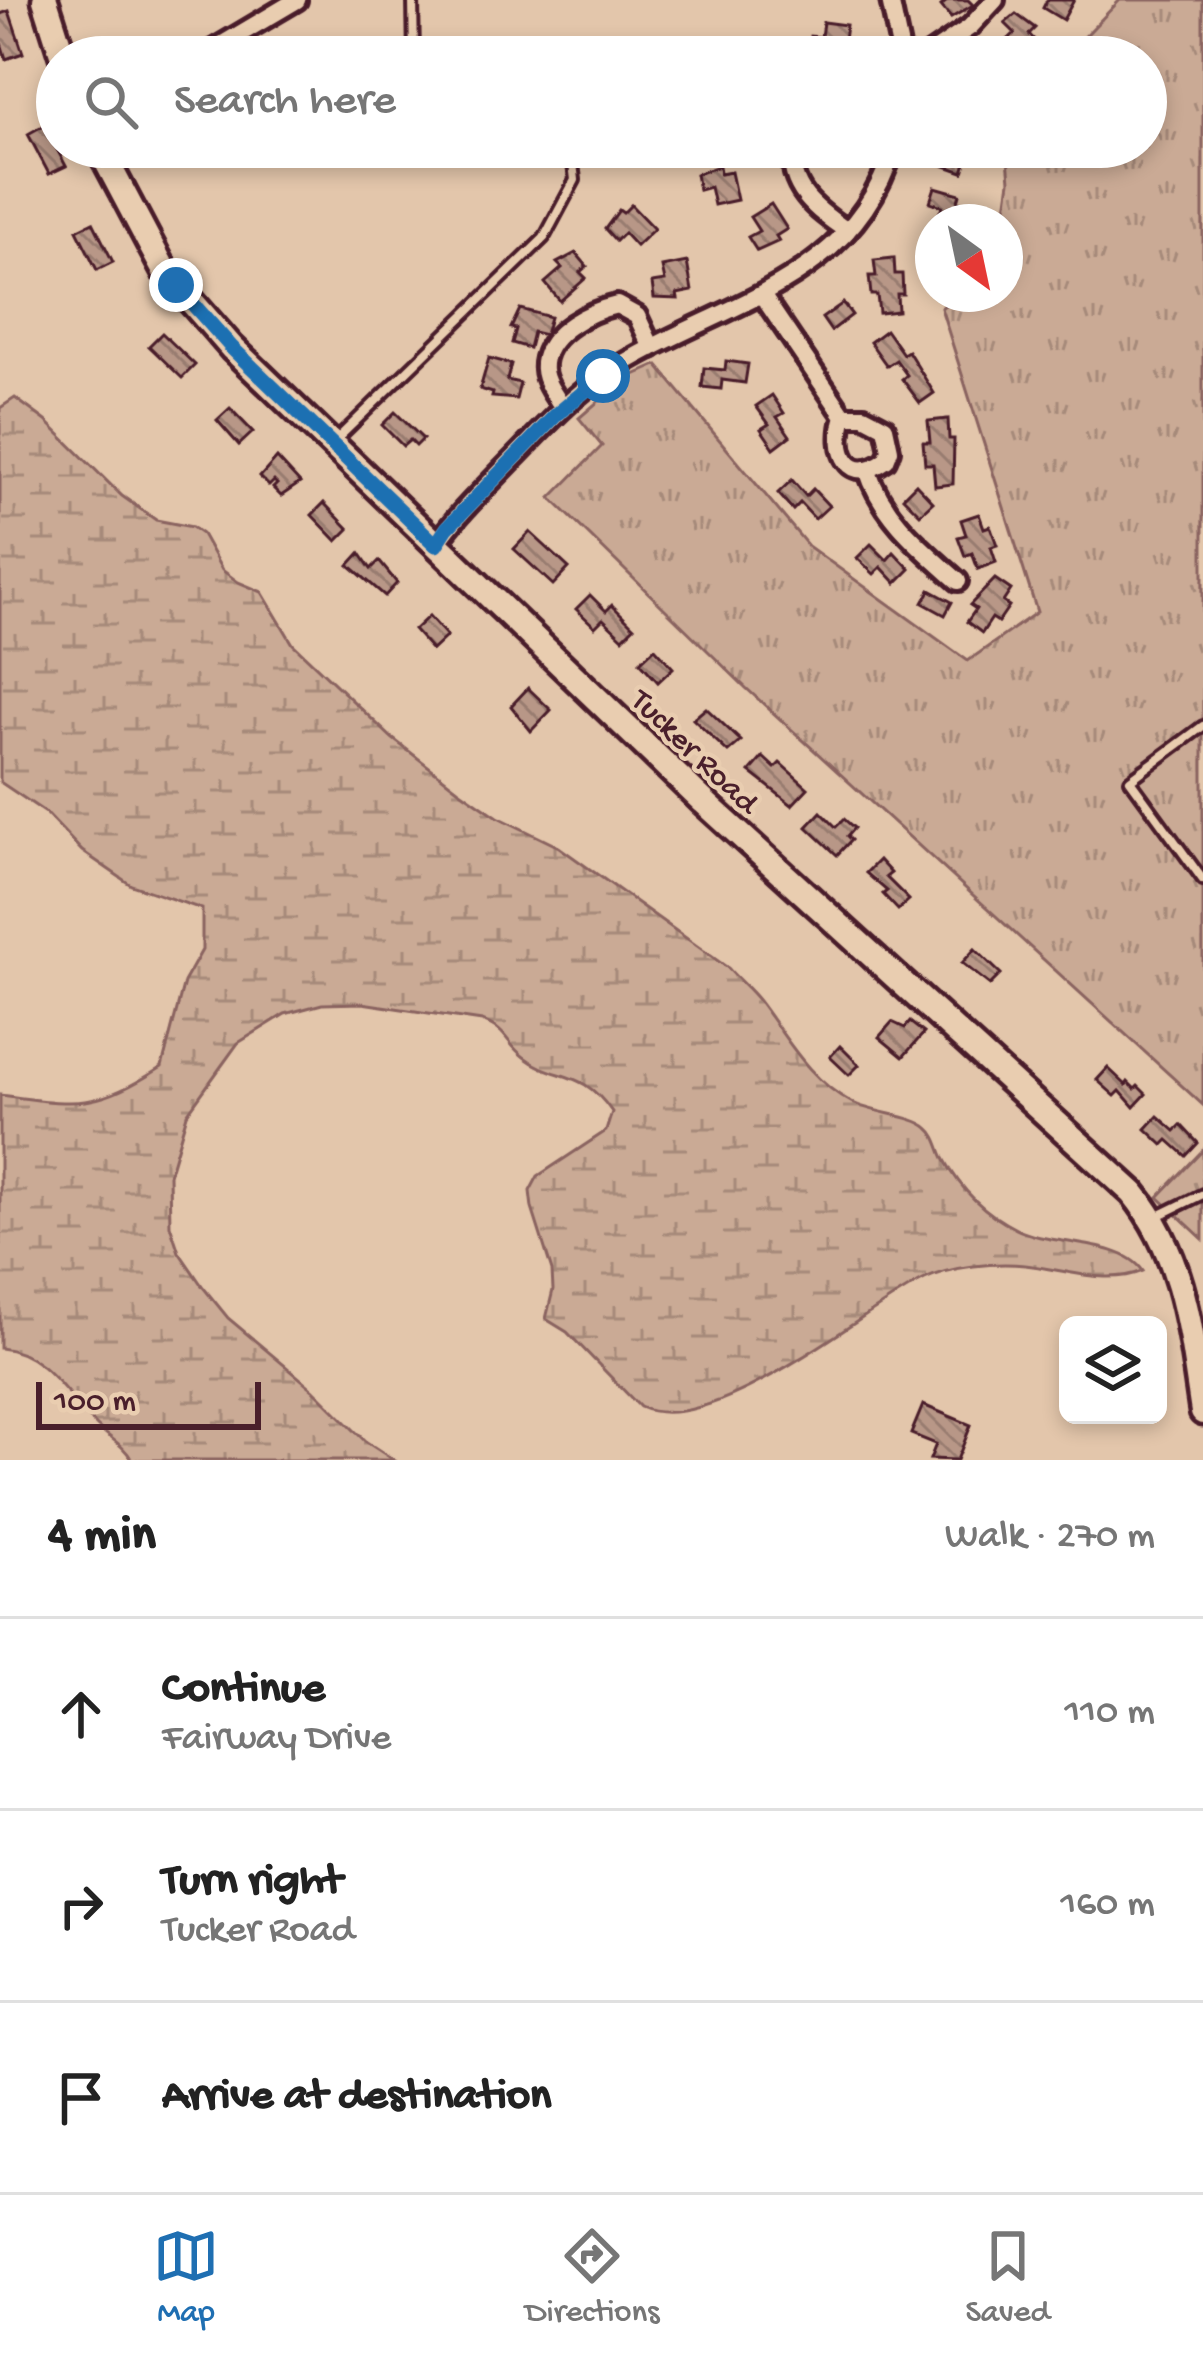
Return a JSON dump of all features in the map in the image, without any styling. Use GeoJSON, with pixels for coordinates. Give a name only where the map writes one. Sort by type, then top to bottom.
{"type":"FeatureCollection","features":[{"type":"Feature","properties":{"kind":"main road"},"geometry":{"type":"LineString","coordinates":[[45,0],[56,36]]}},
{"type":"Feature","properties":{"kind":"main road","name":"Tucker Road"},"geometry":{"type":"LineString","coordinates":[[109,168],[143,236],[176,285],[232,348],[742,838],[1108,1167],[1153,1219],[1177,1268],[1203,1412]]}},
{"type":"Feature","properties":{"kind":"street"},"geometry":{"type":"LineString","coordinates":[[236,36],[297,0]]}},
{"type":"Feature","properties":{"kind":"street"},"geometry":{"type":"LineString","coordinates":[[890,0],[898,36]]}},
{"type":"Feature","properties":{"kind":"street"},"geometry":{"type":"LineString","coordinates":[[957,36],[995,0]]}},
{"type":"Feature","properties":{"kind":"street"},"geometry":{"type":"LineString","coordinates":[[792,168],[802,194],[847,231]]}},
{"type":"Feature","properties":{"kind":"street"},"geometry":{"type":"LineString","coordinates":[[436,545],[563,408],[603,376],[812,266],[847,231],[886,168]]}},
{"type":"Feature","properties":{"kind":"street"},"geometry":{"type":"LineString","coordinates":[[762,295],[844,416],[838,447],[855,467],[867,469],[886,460],[890,436],[877,419],[844,416]]}},
{"type":"Feature","properties":{"kind":"street"},"geometry":{"type":"LineString","coordinates":[[563,408],[547,382],[544,362],[553,344],[590,311],[617,304],[637,316],[652,348]]}},
{"type":"Feature","properties":{"kind":"street"},"geometry":{"type":"LineString","coordinates":[[867,469],[882,504],[958,581]]}},
{"type":"Feature","properties":{"kind":"lane"},"geometry":{"type":"LineString","coordinates":[[413,0],[414,36]]}},
{"type":"Feature","properties":{"kind":"lane"},"geometry":{"type":"LineString","coordinates":[[332,444],[544,238],[574,180],[573,168]]}},
{"type":"Feature","properties":{"kind":"lane"},"geometry":{"type":"LineString","coordinates":[[1203,726],[1130,780],[1203,880]]}},
{"type":"Feature","properties":{"kind":"lane"},"geometry":{"type":"LineString","coordinates":[[1153,1219],[1203,1194]]}},
{"type":"Feature","properties":{"kind":"green space"},"geometry":{"type":"Polygon","coordinates":[[[1120,0],[1203,0],[1203,1105],[746,688],[551,498],[602,446],[579,418],[623,380],[657,365],[808,546],[968,661],[1037,612],[942,312],[1023,312],[1023,204],[1007,204],[1009,168],[1167,168],[1167,36],[1085,36],[1120,0]]]}},
{"type":"Feature","properties":{"kind":"green space"},"geometry":{"type":"Polygon","coordinates":[[[15,398],[46,421],[122,496],[156,520],[192,527],[202,534],[222,570],[262,592],[293,644],[392,738],[498,817],[559,847],[728,968],[811,1070],[836,1093],[860,1106],[928,1128],[967,1191],[1005,1223],[1030,1234],[1119,1253],[1143,1271],[1099,1277],[1001,1264],[948,1271],[897,1295],[744,1390],[706,1406],[670,1412],[640,1407],[567,1332],[546,1319],[552,1271],[530,1191],[538,1176],[606,1131],[612,1112],[601,1098],[579,1081],[536,1065],[482,1021],[362,1003],[322,1004],[285,1014],[238,1043],[187,1114],[169,1175],[170,1225],[179,1252],[228,1318],[313,1389],[365,1441],[394,1460],[132,1460],[43,1367],[16,1351],[0,1348],[0,1095],[84,1101],[118,1091],[162,1067],[184,982],[202,950],[202,909],[131,885],[82,851],[46,813],[0,782],[0,408],[15,398]]]}},
{"type":"Feature","properties":{"kind":"green space"},"geometry":{"type":"Polygon","coordinates":[[[1203,1150],[1203,1239],[1158,1197],[1203,1150]]]}},
{"type":"Feature","properties":{"kind":"building"},"geometry":{"type":"Polygon","coordinates":[[[948,0],[968,0],[973,5],[951,18],[941,6],[948,0]]]}},
{"type":"Feature","properties":{"kind":"building"},"geometry":{"type":"Polygon","coordinates":[[[1047,0],[1074,0],[1063,20],[1043,8],[1047,0]]]}},
{"type":"Feature","properties":{"kind":"building"},"geometry":{"type":"Polygon","coordinates":[[[9,11],[23,53],[6,59],[0,14],[9,11]]]}},
{"type":"Feature","properties":{"kind":"building"},"geometry":{"type":"Polygon","coordinates":[[[1016,14],[1035,28],[1031,36],[1012,36],[1015,33],[1005,23],[1016,14]]]}},
{"type":"Feature","properties":{"kind":"building"},"geometry":{"type":"Polygon","coordinates":[[[823,22],[846,25],[845,36],[821,36],[823,22]]]}},
{"type":"Feature","properties":{"kind":"building"},"geometry":{"type":"Polygon","coordinates":[[[713,168],[719,168],[720,174],[731,172],[737,200],[714,205],[710,187],[699,190],[696,174],[713,168]]]}},
{"type":"Feature","properties":{"kind":"building"},"geometry":{"type":"Polygon","coordinates":[[[935,187],[960,194],[958,201],[965,204],[936,204],[930,202],[935,187]]]}},
{"type":"Feature","properties":{"kind":"building"},"geometry":{"type":"Polygon","coordinates":[[[771,204],[787,229],[776,236],[779,241],[757,251],[748,237],[759,231],[750,217],[771,204]]]}},
{"type":"Feature","properties":{"kind":"building"},"geometry":{"type":"Polygon","coordinates":[[[631,205],[654,229],[636,246],[624,233],[616,241],[605,229],[619,210],[623,213],[631,205]]]}},
{"type":"Feature","properties":{"kind":"building"},"geometry":{"type":"Polygon","coordinates":[[[93,222],[113,262],[97,270],[77,230],[93,222]]]}},
{"type":"Feature","properties":{"kind":"building"},"geometry":{"type":"Polygon","coordinates":[[[576,253],[587,266],[580,272],[586,278],[560,301],[545,283],[562,268],[557,263],[576,253]]]}},
{"type":"Feature","properties":{"kind":"building"},"geometry":{"type":"Polygon","coordinates":[[[894,258],[895,274],[902,274],[903,294],[897,294],[898,311],[879,313],[869,276],[876,276],[874,260],[894,258]]]}},
{"type":"Feature","properties":{"kind":"building"},"geometry":{"type":"Polygon","coordinates":[[[687,262],[692,291],[677,294],[678,299],[654,298],[652,283],[665,281],[662,267],[687,262]]]}},
{"type":"Feature","properties":{"kind":"building"},"geometry":{"type":"Polygon","coordinates":[[[843,303],[852,315],[831,331],[822,318],[843,303]]]}},
{"type":"Feature","properties":{"kind":"building"},"geometry":{"type":"Polygon","coordinates":[[[520,309],[550,317],[545,335],[533,332],[529,348],[512,343],[516,329],[511,328],[520,309]]]}},
{"type":"Feature","properties":{"kind":"building"},"geometry":{"type":"Polygon","coordinates":[[[886,330],[903,354],[908,351],[934,393],[920,403],[902,379],[907,375],[896,360],[887,366],[870,342],[886,330]]]}},
{"type":"Feature","properties":{"kind":"building"},"geometry":{"type":"Polygon","coordinates":[[[162,333],[195,365],[182,378],[149,346],[162,333]]]}},
{"type":"Feature","properties":{"kind":"building"},"geometry":{"type":"Polygon","coordinates":[[[489,358],[511,364],[507,380],[520,383],[516,399],[492,397],[493,393],[480,389],[489,358]]]}},
{"type":"Feature","properties":{"kind":"building"},"geometry":{"type":"Polygon","coordinates":[[[726,361],[748,364],[745,383],[722,380],[721,389],[702,387],[704,368],[725,370],[726,361]]]}},
{"type":"Feature","properties":{"kind":"building"},"geometry":{"type":"Polygon","coordinates":[[[772,395],[784,413],[777,417],[790,436],[774,448],[761,429],[769,424],[756,406],[772,395]]]}},
{"type":"Feature","properties":{"kind":"building"},"geometry":{"type":"Polygon","coordinates":[[[230,408],[253,432],[239,445],[217,420],[230,408]]]}},
{"type":"Feature","properties":{"kind":"building"},"geometry":{"type":"Polygon","coordinates":[[[395,412],[423,439],[416,446],[410,440],[403,446],[382,425],[395,412]]]}},
{"type":"Feature","properties":{"kind":"building"},"geometry":{"type":"Polygon","coordinates":[[[948,419],[949,439],[954,439],[953,484],[935,486],[933,464],[925,464],[923,442],[930,442],[928,421],[948,419]]]}},
{"type":"Feature","properties":{"kind":"building"},"geometry":{"type":"Polygon","coordinates":[[[277,458],[300,483],[281,496],[273,488],[274,481],[269,486],[260,477],[277,458]]]}},
{"type":"Feature","properties":{"kind":"building"},"geometry":{"type":"Polygon","coordinates":[[[792,480],[806,496],[813,489],[829,506],[815,519],[800,503],[793,510],[778,493],[792,480]]]}},
{"type":"Feature","properties":{"kind":"building"},"geometry":{"type":"Polygon","coordinates":[[[916,484],[933,502],[920,514],[903,497],[916,484]]]}},
{"type":"Feature","properties":{"kind":"building"},"geometry":{"type":"Polygon","coordinates":[[[324,503],[349,529],[337,541],[312,515],[324,503]]]}},
{"type":"Feature","properties":{"kind":"building"},"geometry":{"type":"Polygon","coordinates":[[[979,514],[997,545],[991,547],[996,562],[978,569],[972,553],[965,556],[958,537],[966,535],[961,520],[979,514]]]}},
{"type":"Feature","properties":{"kind":"building"},"geometry":{"type":"Polygon","coordinates":[[[530,532],[569,568],[553,585],[514,549],[530,532]]]}},
{"type":"Feature","properties":{"kind":"building"},"geometry":{"type":"Polygon","coordinates":[[[871,544],[887,560],[894,552],[910,569],[896,583],[881,567],[874,574],[857,558],[871,544]]]}},
{"type":"Feature","properties":{"kind":"building"},"geometry":{"type":"Polygon","coordinates":[[[360,553],[371,569],[379,561],[397,583],[385,596],[349,565],[360,553]]]}},
{"type":"Feature","properties":{"kind":"building"},"geometry":{"type":"Polygon","coordinates":[[[995,579],[1011,590],[1003,602],[1009,606],[982,633],[967,622],[976,609],[970,605],[995,579]]]}},
{"type":"Feature","properties":{"kind":"building"},"geometry":{"type":"Polygon","coordinates":[[[930,590],[952,602],[945,615],[923,603],[930,590]]]}},
{"type":"Feature","properties":{"kind":"building"},"geometry":{"type":"Polygon","coordinates":[[[590,595],[606,611],[612,605],[634,627],[623,638],[603,619],[595,627],[576,609],[590,595]]]}},
{"type":"Feature","properties":{"kind":"building"},"geometry":{"type":"Polygon","coordinates":[[[429,616],[447,636],[432,650],[414,630],[429,616]]]}},
{"type":"Feature","properties":{"kind":"building"},"geometry":{"type":"Polygon","coordinates":[[[655,648],[673,668],[658,682],[640,662],[655,648]]]}},
{"type":"Feature","properties":{"kind":"building"},"geometry":{"type":"Polygon","coordinates":[[[528,688],[551,710],[531,731],[511,706],[528,688]]]}},
{"type":"Feature","properties":{"kind":"building"},"geometry":{"type":"Polygon","coordinates":[[[706,708],[741,741],[728,752],[693,719],[706,708]]]}},
{"type":"Feature","properties":{"kind":"building"},"geometry":{"type":"Polygon","coordinates":[[[763,757],[775,768],[780,763],[808,788],[792,805],[750,772],[763,757]]]}},
{"type":"Feature","properties":{"kind":"building"},"geometry":{"type":"Polygon","coordinates":[[[821,812],[836,827],[844,819],[854,828],[847,836],[851,840],[837,855],[807,827],[821,812]]]}},
{"type":"Feature","properties":{"kind":"building"},"geometry":{"type":"Polygon","coordinates":[[[879,860],[891,873],[886,877],[909,900],[898,910],[883,894],[887,891],[866,873],[879,860]]]}},
{"type":"Feature","properties":{"kind":"building"},"geometry":{"type":"Polygon","coordinates":[[[975,949],[1001,974],[990,985],[962,963],[975,949]]]}},
{"type":"Feature","properties":{"kind":"building"},"geometry":{"type":"Polygon","coordinates":[[[892,1022],[905,1028],[910,1022],[924,1033],[903,1057],[879,1037],[892,1022]]]}},
{"type":"Feature","properties":{"kind":"building"},"geometry":{"type":"Polygon","coordinates":[[[840,1046],[859,1065],[849,1075],[830,1057],[840,1046]]]}},
{"type":"Feature","properties":{"kind":"building"},"geometry":{"type":"Polygon","coordinates":[[[1108,1068],[1126,1085],[1138,1086],[1146,1094],[1134,1107],[1120,1091],[1115,1096],[1097,1080],[1108,1068]]]}},
{"type":"Feature","properties":{"kind":"building"},"geometry":{"type":"Polygon","coordinates":[[[1158,1116],[1175,1131],[1181,1125],[1198,1143],[1186,1156],[1168,1140],[1163,1145],[1146,1129],[1158,1116]]]}},
{"type":"Feature","properties":{"kind":"building"},"geometry":{"type":"Polygon","coordinates":[[[923,1405],[971,1425],[957,1460],[930,1459],[936,1444],[911,1434],[923,1405]]]}},
{"type":"Feature","properties":{"kind":"route"},"geometry":{"type":"LineString","coordinates":[[176,285],[232,348],[436,545],[556,415],[603,376]]}}]}
